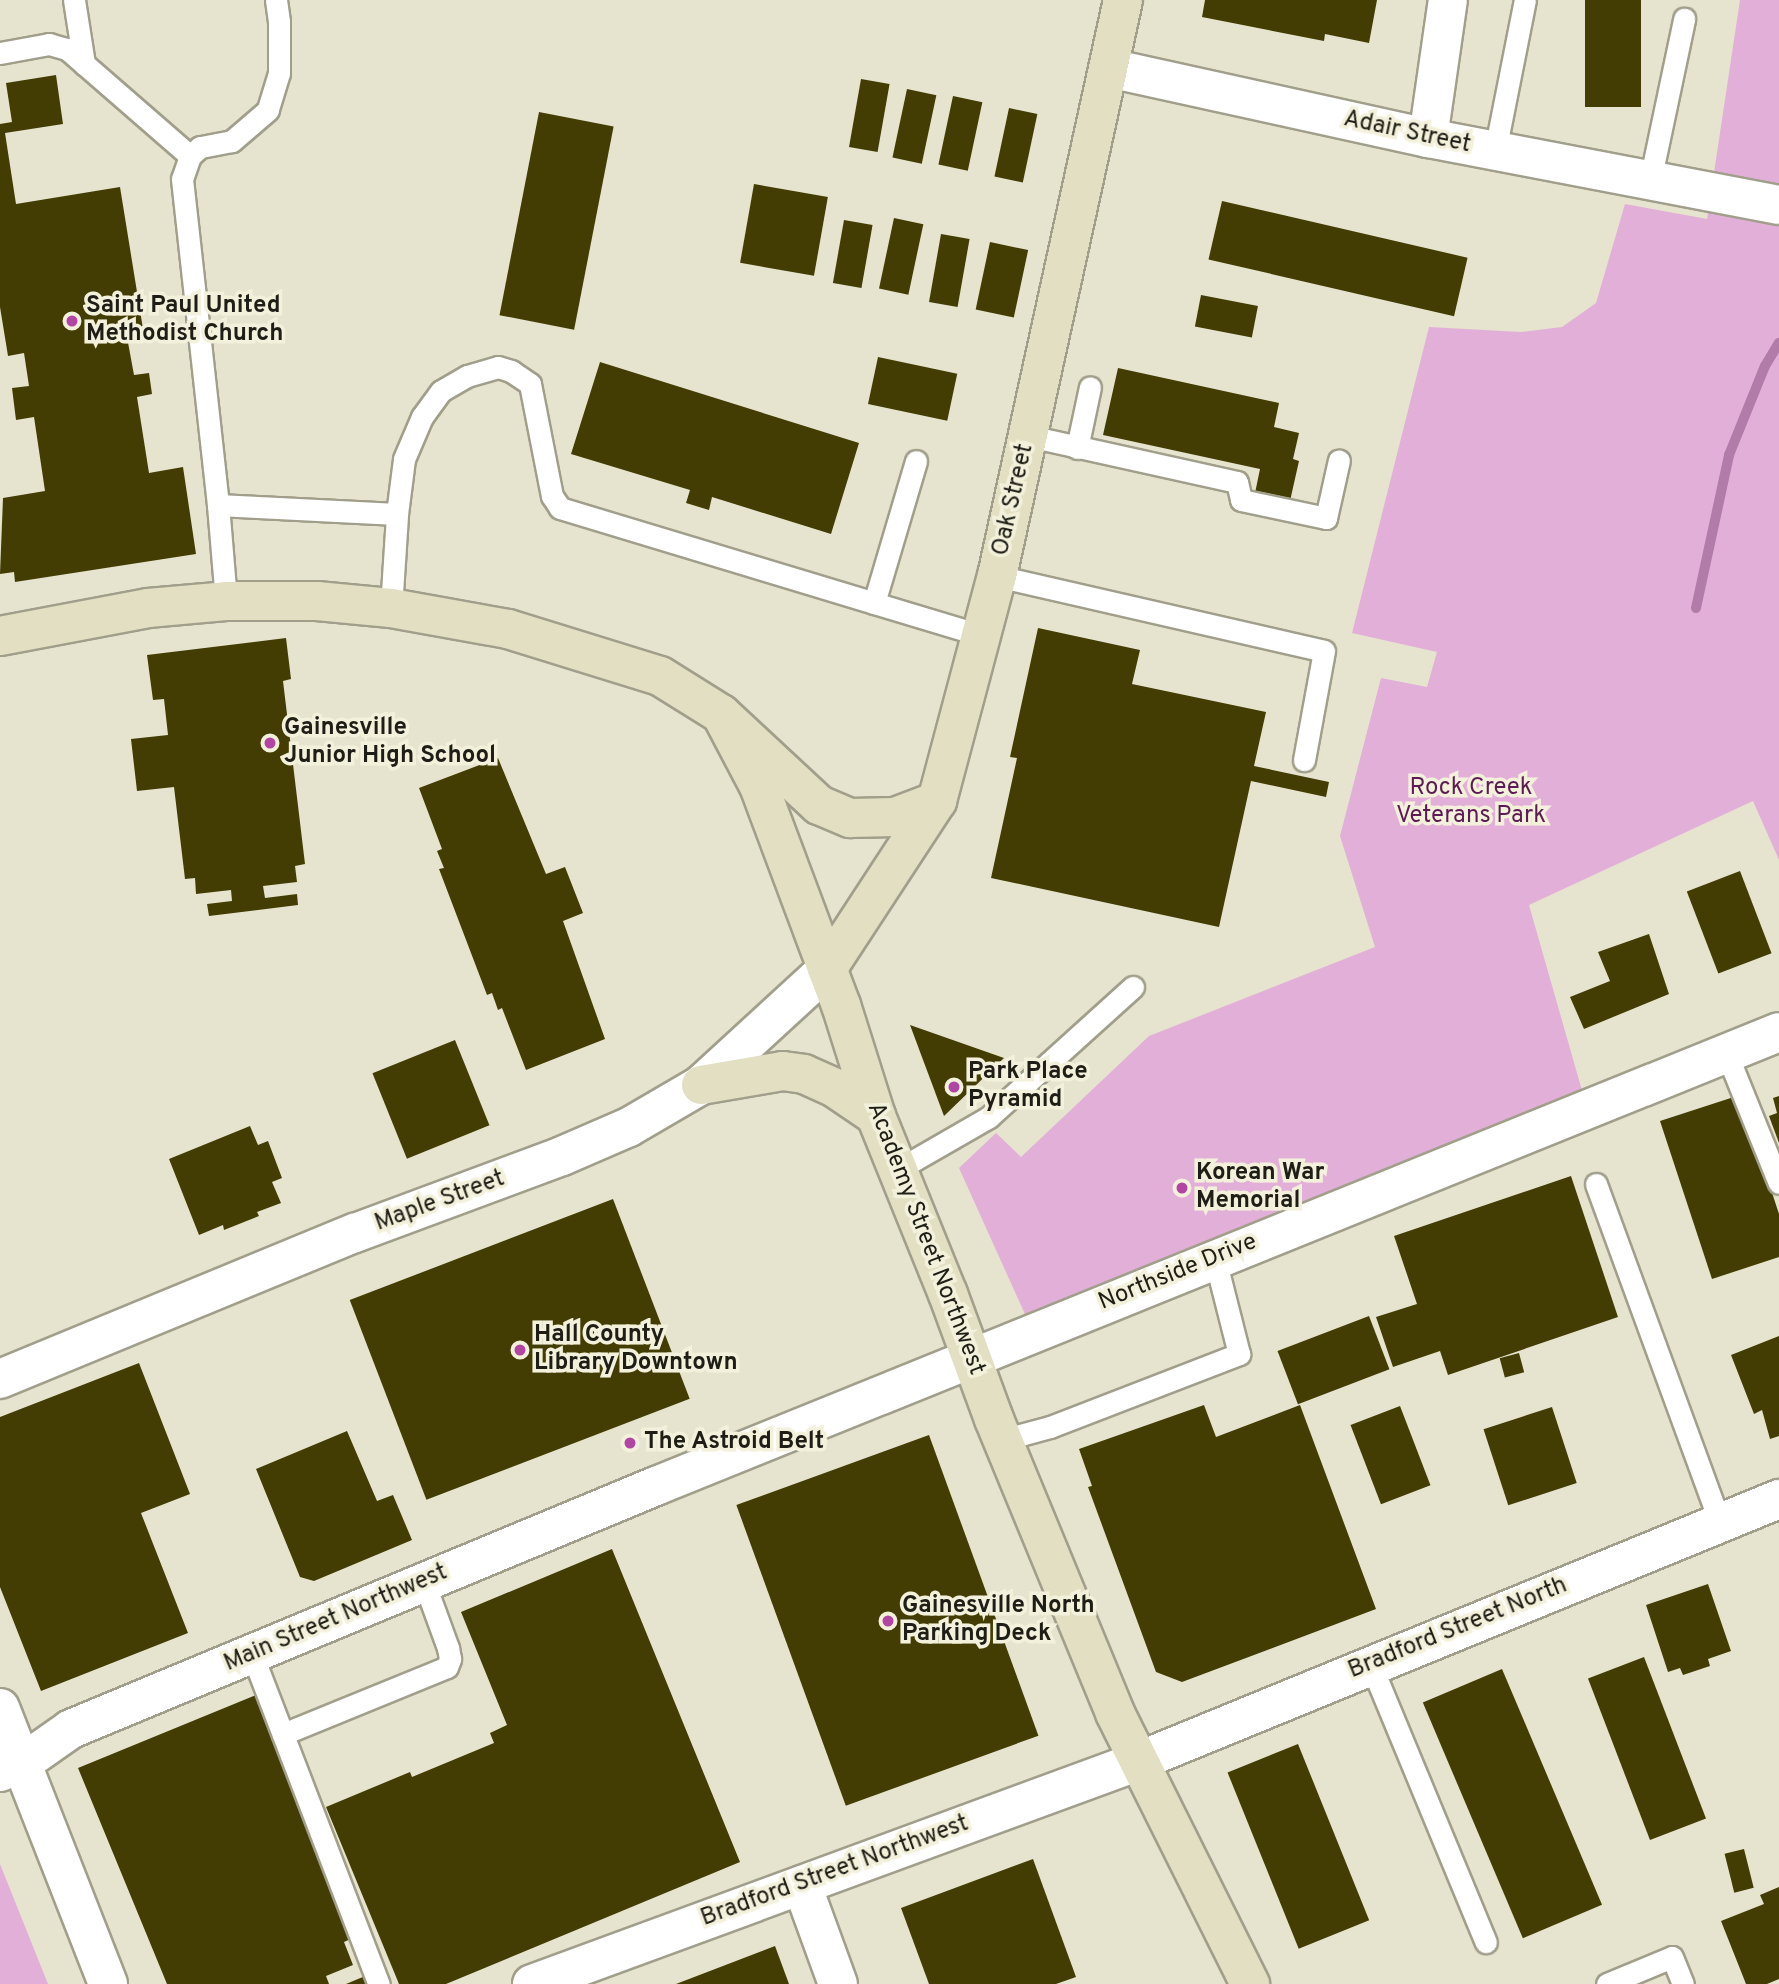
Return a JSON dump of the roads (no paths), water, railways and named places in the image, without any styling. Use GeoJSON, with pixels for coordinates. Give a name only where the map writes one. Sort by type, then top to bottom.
{"type":"FeatureCollection","features":[{"type":"Feature","properties":{"kind":"street","name":"Oak Street"},"geometry":{"type":"LineString","coordinates":[[827,969],[937,801],[996,576],[1029,436],[1123,0]]}},
{"type":"Feature","properties":{"kind":"street"},"geometry":{"type":"LineString","coordinates":[[1428,138],[1448,0]]}},
{"type":"Feature","properties":{"kind":"street","name":"Adair Street"},"geometry":{"type":"LineString","coordinates":[[1110,68],[1428,138],[1779,205]]}},
{"type":"Feature","properties":{"kind":"street"},"geometry":{"type":"LineString","coordinates":[[0,636],[148,608],[226,601],[317,601],[391,608],[508,629],[660,676],[721,714],[819,805],[850,818],[895,817],[937,801]]}},
{"type":"Feature","properties":{"kind":"street","name":"Academy Street Northwest"},"geometry":{"type":"LineString","coordinates":[[721,714],[759,786],[827,969],[876,1116],[1002,1440],[1115,1713],[1250,1984]]}},
{"type":"Feature","properties":{"kind":"street","name":"Maple Street"},"geometry":{"type":"LineString","coordinates":[[5,1374],[355,1233],[562,1156],[629,1127],[701,1085],[827,969]]}},
{"type":"Feature","properties":{"kind":"street","name":"Northside Drive"},"geometry":{"type":"LineString","coordinates":[[656,1486],[1779,1032]]}},
{"type":"Feature","properties":{"kind":"street"},"geometry":{"type":"LineString","coordinates":[[701,1085],[783,1071],[804,1074],[835,1088],[876,1116]]}},
{"type":"Feature","properties":{"kind":"street","name":"Main Street Northwest"},"geometry":{"type":"LineString","coordinates":[[10,1768],[71,1729],[656,1486]]}},
{"type":"Feature","properties":{"kind":"street","name":"Bradford Street North"},"geometry":{"type":"LineString","coordinates":[[1139,1761],[1719,1521],[1779,1499]]}},
{"type":"Feature","properties":{"kind":"street"},"geometry":{"type":"LineString","coordinates":[[0,1708],[10,1768],[108,1984]]}},
{"type":"Feature","properties":{"kind":"street","name":"Bradford Street Northwest"},"geometry":{"type":"LineString","coordinates":[[532,1984],[1139,1761]]}},
{"type":"Feature","properties":{"kind":"street"},"geometry":{"type":"LineString","coordinates":[[802,1885],[838,1984]]}},
{"type":"Feature","properties":{"kind":"lane"},"geometry":{"type":"LineString","coordinates":[[74,0],[84,64]]}},
{"type":"Feature","properties":{"kind":"lane"},"geometry":{"type":"LineString","coordinates":[[226,601],[182,179],[190,156],[200,147],[232,141],[268,110],[279,74],[279,21],[276,0]]}},
{"type":"Feature","properties":{"kind":"lane"},"geometry":{"type":"LineString","coordinates":[[1494,151],[1525,0]]}},
{"type":"Feature","properties":{"kind":"lane"},"geometry":{"type":"LineString","coordinates":[[1650,181],[1684,19]]}},
{"type":"Feature","properties":{"kind":"lane"},"geometry":{"type":"LineString","coordinates":[[0,53],[49,44],[66,49],[190,156]]}},
{"type":"Feature","properties":{"kind":"lane"},"geometry":{"type":"LineString","coordinates":[[391,608],[397,514],[404,459],[422,417],[441,391],[467,376],[498,367],[511,371],[530,384],[552,496],[560,508],[981,635]]}},
{"type":"Feature","properties":{"kind":"lane"},"geometry":{"type":"LineString","coordinates":[[1077,448],[1090,387]]}},
{"type":"Feature","properties":{"kind":"lane"},"geometry":{"type":"LineString","coordinates":[[1029,436],[1237,482],[1241,500],[1326,518],[1339,460]]}},
{"type":"Feature","properties":{"kind":"lane"},"geometry":{"type":"LineString","coordinates":[[874,603],[916,461]]}},
{"type":"Feature","properties":{"kind":"lane"},"geometry":{"type":"LineString","coordinates":[[218,505],[397,514]]}},
{"type":"Feature","properties":{"kind":"lane"},"geometry":{"type":"LineString","coordinates":[[996,576],[1324,651],[1304,760]]}},
{"type":"Feature","properties":{"kind":"lane"},"geometry":{"type":"LineString","coordinates":[[897,1170],[989,1117],[1133,987]]}},
{"type":"Feature","properties":{"kind":"lane"},"geometry":{"type":"LineString","coordinates":[[1726,1052],[1779,1183]]}},
{"type":"Feature","properties":{"kind":"lane"},"geometry":{"type":"LineString","coordinates":[[1596,1184],[1719,1521]]}},
{"type":"Feature","properties":{"kind":"lane"},"geometry":{"type":"LineString","coordinates":[[1002,1440],[1050,1427],[1239,1354],[1214,1259]]}},
{"type":"Feature","properties":{"kind":"lane"},"geometry":{"type":"LineString","coordinates":[[283,1734],[447,1667],[450,1660],[448,1648],[424,1582]]}},
{"type":"Feature","properties":{"kind":"lane"},"geometry":{"type":"LineString","coordinates":[[252,1654],[379,1984]]}},
{"type":"Feature","properties":{"kind":"lane"},"geometry":{"type":"LineString","coordinates":[[1371,1665],[1486,1942]]}},
{"type":"Feature","properties":{"kind":"lane"},"geometry":{"type":"LineString","coordinates":[[1607,1984],[1672,1957],[1683,1984]]}},
{"type":"Feature","properties":{"kind":"waterway"},"geometry":{"type":"LineString","coordinates":[[1696,608],[1729,455],[1765,366],[1779,343]]}},
{"type":"Feature","properties":{"kind":"place","name":"Saint Paul United Methodist Church"},"geometry":{"type":"Point","coordinates":[72,321]}},
{"type":"Feature","properties":{"kind":"place","name":"Gainesville Junior High School"},"geometry":{"type":"Point","coordinates":[270,743]}},
{"type":"Feature","properties":{"kind":"place","name":"Park Place Pyramid"},"geometry":{"type":"Point","coordinates":[954,1087]}},
{"type":"Feature","properties":{"kind":"place","name":"Korean War Memorial"},"geometry":{"type":"Point","coordinates":[1182,1188]}},
{"type":"Feature","properties":{"kind":"place","name":"Hall County Library Downtown"},"geometry":{"type":"Point","coordinates":[520,1350]}},
{"type":"Feature","properties":{"kind":"place","name":"The Astroid Belt"},"geometry":{"type":"Point","coordinates":[630,1443]}},
{"type":"Feature","properties":{"kind":"place","name":"Gainesville North Parking Deck"},"geometry":{"type":"Point","coordinates":[888,1621]}},
{"type":"Feature","properties":{"kind":"park label","name":"Rock Creek Veterans Park"},"geometry":{"type":"Point","coordinates":[1471,803]}}]}
